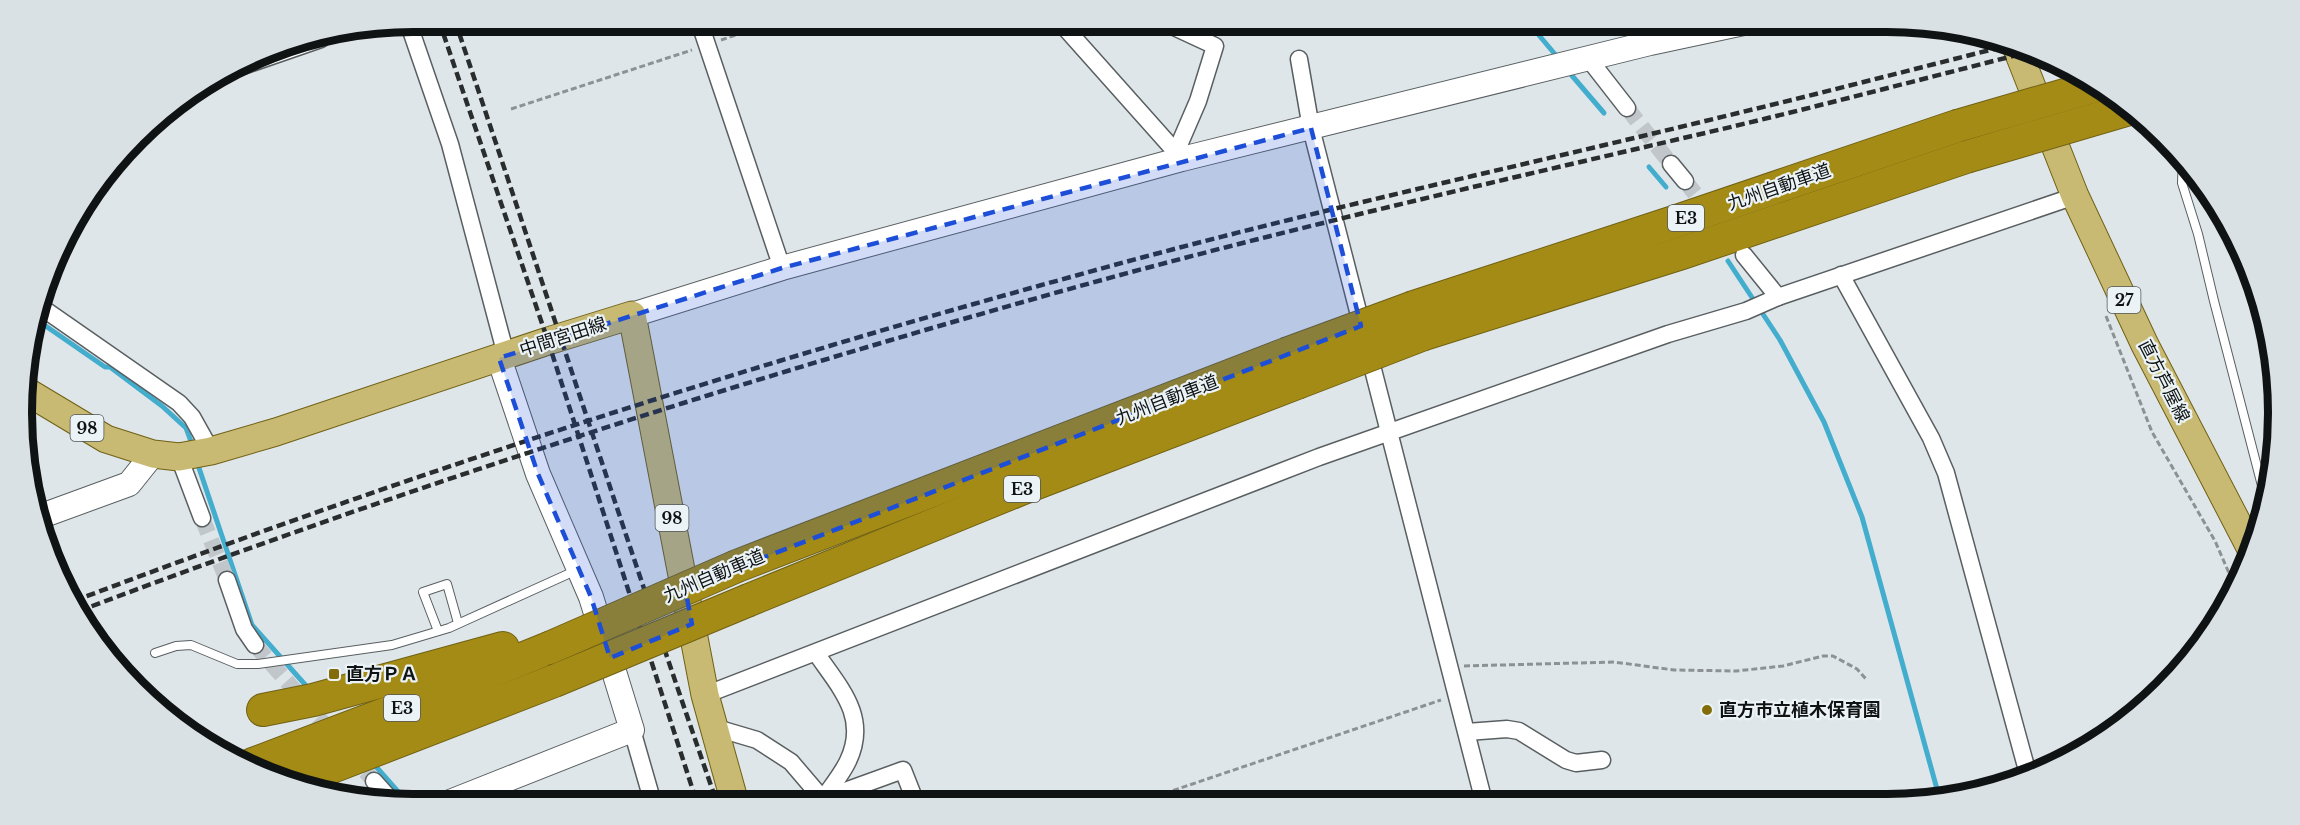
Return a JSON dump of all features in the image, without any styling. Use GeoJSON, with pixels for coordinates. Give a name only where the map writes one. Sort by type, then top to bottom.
{"type":"FeatureCollection","features":[{"type":"Feature","properties":{"kind":"highway","name":"九州自動車道"},"geometry":{"type":"LineString","coordinates":[[304,778],[554,681],[1021,489],[1297,383],[1419,320],[1674,222],[1957,126],[2087,88]]}},
{"type":"Feature","properties":{"kind":"highway","name":"九州自動車道"},"geometry":{"type":"LineString","coordinates":[[260,761],[411,704],[546,642],[619,617],[737,566],[1286,354],[1682,253],[1966,158],[2121,112]]}},
{"type":"Feature","properties":{"kind":"highway"},"geometry":{"type":"LineString","coordinates":[[263,710],[318,694],[546,642]]}},
{"type":"Feature","properties":{"kind":"main road","name":"直方芦屋線"},"geometry":{"type":"LineString","coordinates":[[2020,56],[2075,196],[2145,345],[2246,540]]}},
{"type":"Feature","properties":{"kind":"main road","name":"中間宮田線"},"geometry":{"type":"LineString","coordinates":[[32,395],[106,439],[166,456],[212,451],[632,315],[705,694],[732,794]]}},
{"type":"Feature","properties":{"kind":"street"},"geometry":{"type":"LineString","coordinates":[[411,32],[450,144],[502,357],[538,474],[591,597],[650,794]]}},
{"type":"Feature","properties":{"kind":"street"},"geometry":{"type":"LineString","coordinates":[[703,32],[782,268]]}},
{"type":"Feature","properties":{"kind":"street"},"geometry":{"type":"LineString","coordinates":[[1069,32],[1179,156]]}},
{"type":"Feature","properties":{"kind":"street"},"geometry":{"type":"LineString","coordinates":[[1179,156],[1215,46],[1185,32]]}},
{"type":"Feature","properties":{"kind":"street"},"geometry":{"type":"LineString","coordinates":[[1640,32],[1650,43]]}},
{"type":"Feature","properties":{"kind":"street"},"geometry":{"type":"LineString","coordinates":[[632,315],[782,268],[1179,156],[1311,128],[1584,59],[1702,32]]}},
{"type":"Feature","properties":{"kind":"street"},"geometry":{"type":"LineString","coordinates":[[1299,59],[1311,128],[1483,794]]}},
{"type":"Feature","properties":{"kind":"street"},"geometry":{"type":"LineString","coordinates":[[1584,59],[1627,108]]}},
{"type":"Feature","properties":{"kind":"street"},"geometry":{"type":"LineString","coordinates":[[1671,164],[1685,181]]}},
{"type":"Feature","properties":{"kind":"street"},"geometry":{"type":"LineString","coordinates":[[705,694],[1388,432],[1668,334],[1746,311],[1841,275],[2075,196]]}},
{"type":"Feature","properties":{"kind":"street"},"geometry":{"type":"LineString","coordinates":[[1744,255],[1774,299]]}},
{"type":"Feature","properties":{"kind":"street"},"geometry":{"type":"LineString","coordinates":[[1841,275],[1930,438],[1946,473],[2026,767]]}},
{"type":"Feature","properties":{"kind":"street"},"geometry":{"type":"LineString","coordinates":[[45,310],[179,403],[192,417],[212,451]]}},
{"type":"Feature","properties":{"kind":"street"},"geometry":{"type":"LineString","coordinates":[[45,515],[129,484],[166,456],[202,518]]}},
{"type":"Feature","properties":{"kind":"street"},"geometry":{"type":"LineString","coordinates":[[227,580],[244,629],[255,645]]}},
{"type":"Feature","properties":{"kind":"street"},"geometry":{"type":"LineString","coordinates":[[816,653],[847,699],[856,717],[856,736],[848,761],[828,794]]}},
{"type":"Feature","properties":{"kind":"street"},"geometry":{"type":"LineString","coordinates":[[713,727],[757,740],[791,762],[818,794]]}},
{"type":"Feature","properties":{"kind":"street"},"geometry":{"type":"LineString","coordinates":[[1467,732],[1507,729],[1519,731],[1566,760],[1576,763],[1602,760]]}},
{"type":"Feature","properties":{"kind":"street"},"geometry":{"type":"LineString","coordinates":[[471,794],[632,730]]}},
{"type":"Feature","properties":{"kind":"street"},"geometry":{"type":"LineString","coordinates":[[842,794],[903,770],[912,794]]}},
{"type":"Feature","properties":{"kind":"street"},"geometry":{"type":"LineString","coordinates":[[374,781],[384,793]]}},
{"type":"Feature","properties":{"kind":"lane"},"geometry":{"type":"LineString","coordinates":[[2182,172],[2182,183],[2198,234],[2262,484]]}},
{"type":"Feature","properties":{"kind":"lane"},"geometry":{"type":"LineString","coordinates":[[155,653],[176,646],[191,645],[237,664],[258,664],[393,645],[458,623],[580,569]]}},
{"type":"Feature","properties":{"kind":"lane"},"geometry":{"type":"LineString","coordinates":[[438,631],[423,592],[447,584],[458,623]]}},
{"type":"Feature","properties":{"kind":"lane"},"geometry":{"type":"LineString","coordinates":[[366,676],[400,676]]}},
{"type":"Feature","properties":{"kind":"lane"},"geometry":{"type":"LineString","coordinates":[[410,747],[494,704]]}},
{"type":"Feature","properties":{"kind":"lane"},"geometry":{"type":"LineString","coordinates":[[329,784],[346,777]]}},
{"type":"Feature","properties":{"kind":"path"},"geometry":{"type":"LineString","coordinates":[[511,109],[745,32]]}},
{"type":"Feature","properties":{"kind":"path"},"geometry":{"type":"LineString","coordinates":[[2219,226],[2252,302]]}},
{"type":"Feature","properties":{"kind":"path"},"geometry":{"type":"LineString","coordinates":[[2102,306],[2152,432],[2215,541],[2231,577]]}},
{"type":"Feature","properties":{"kind":"path"},"geometry":{"type":"LineString","coordinates":[[1450,666],[1614,662],[1674,670],[1736,671],[1783,666],[1823,656],[1833,656],[1857,669],[1866,679]]}},
{"type":"Feature","properties":{"kind":"path"},"geometry":{"type":"LineString","coordinates":[[1163,794],[1458,694]]}},
{"type":"Feature","properties":{"kind":"highlighted area"},"geometry":{"type":"Polygon","coordinates":[[[1311,128],[1361,326],[685,588],[692,624],[610,658],[591,597],[538,474],[499,358],[782,268],[1311,128]]]}},
{"type":"Feature","properties":{"kind":"waterway"},"geometry":{"type":"LineString","coordinates":[[1536,32],[1559,59]]}},
{"type":"Feature","properties":{"kind":"waterway"},"geometry":{"type":"LineString","coordinates":[[1568,71],[1604,113]]}},
{"type":"Feature","properties":{"kind":"waterway"},"geometry":{"type":"LineString","coordinates":[[1649,167],[1666,187]]}},
{"type":"Feature","properties":{"kind":"waterway"},"geometry":{"type":"LineString","coordinates":[[1728,261],[1780,340],[1824,422],[1862,517],[1937,790]]}},
{"type":"Feature","properties":{"kind":"waterway"},"geometry":{"type":"LineString","coordinates":[[42,323],[105,367],[110,367],[162,406],[186,428],[193,447]]}},
{"type":"Feature","properties":{"kind":"waterway"},"geometry":{"type":"LineString","coordinates":[[197,462],[252,625],[309,689]]}},
{"type":"Feature","properties":{"kind":"waterway"},"geometry":{"type":"LineString","coordinates":[[372,762],[400,793]]}},
{"type":"Feature","properties":{"kind":"tunnel"},"geometry":{"type":"LineString","coordinates":[[1627,108],[1671,164]]}},
{"type":"Feature","properties":{"kind":"tunnel"},"geometry":{"type":"LineString","coordinates":[[1685,181],[1712,215]]}},
{"type":"Feature","properties":{"kind":"tunnel"},"geometry":{"type":"LineString","coordinates":[[202,518],[227,580]]}},
{"type":"Feature","properties":{"kind":"tunnel"},"geometry":{"type":"LineString","coordinates":[[255,645],[374,781]]}},
{"type":"Feature","properties":{"kind":"railway"},"geometry":{"type":"LineString","coordinates":[[443,32],[548,341],[694,794]]}},
{"type":"Feature","properties":{"kind":"railway"},"geometry":{"type":"LineString","coordinates":[[459,32],[714,794]]}},
{"type":"Feature","properties":{"kind":"railway"},"geometry":{"type":"LineString","coordinates":[[81,599],[447,467],[698,386],[951,311],[1242,232],[1772,105],[1998,48]]}},
{"type":"Feature","properties":{"kind":"railway"},"geometry":{"type":"LineString","coordinates":[[86,608],[202,565],[451,478],[701,397],[953,322],[1243,243],[1772,117],[2017,55]]}},
{"type":"Feature","properties":{"kind":"place","name":"直方ＰＡ"},"geometry":{"type":"Point","coordinates":[334,674]}},
{"type":"Feature","properties":{"kind":"place","name":"直方市立植木保育園"},"geometry":{"type":"Point","coordinates":[1707,710]}}]}
